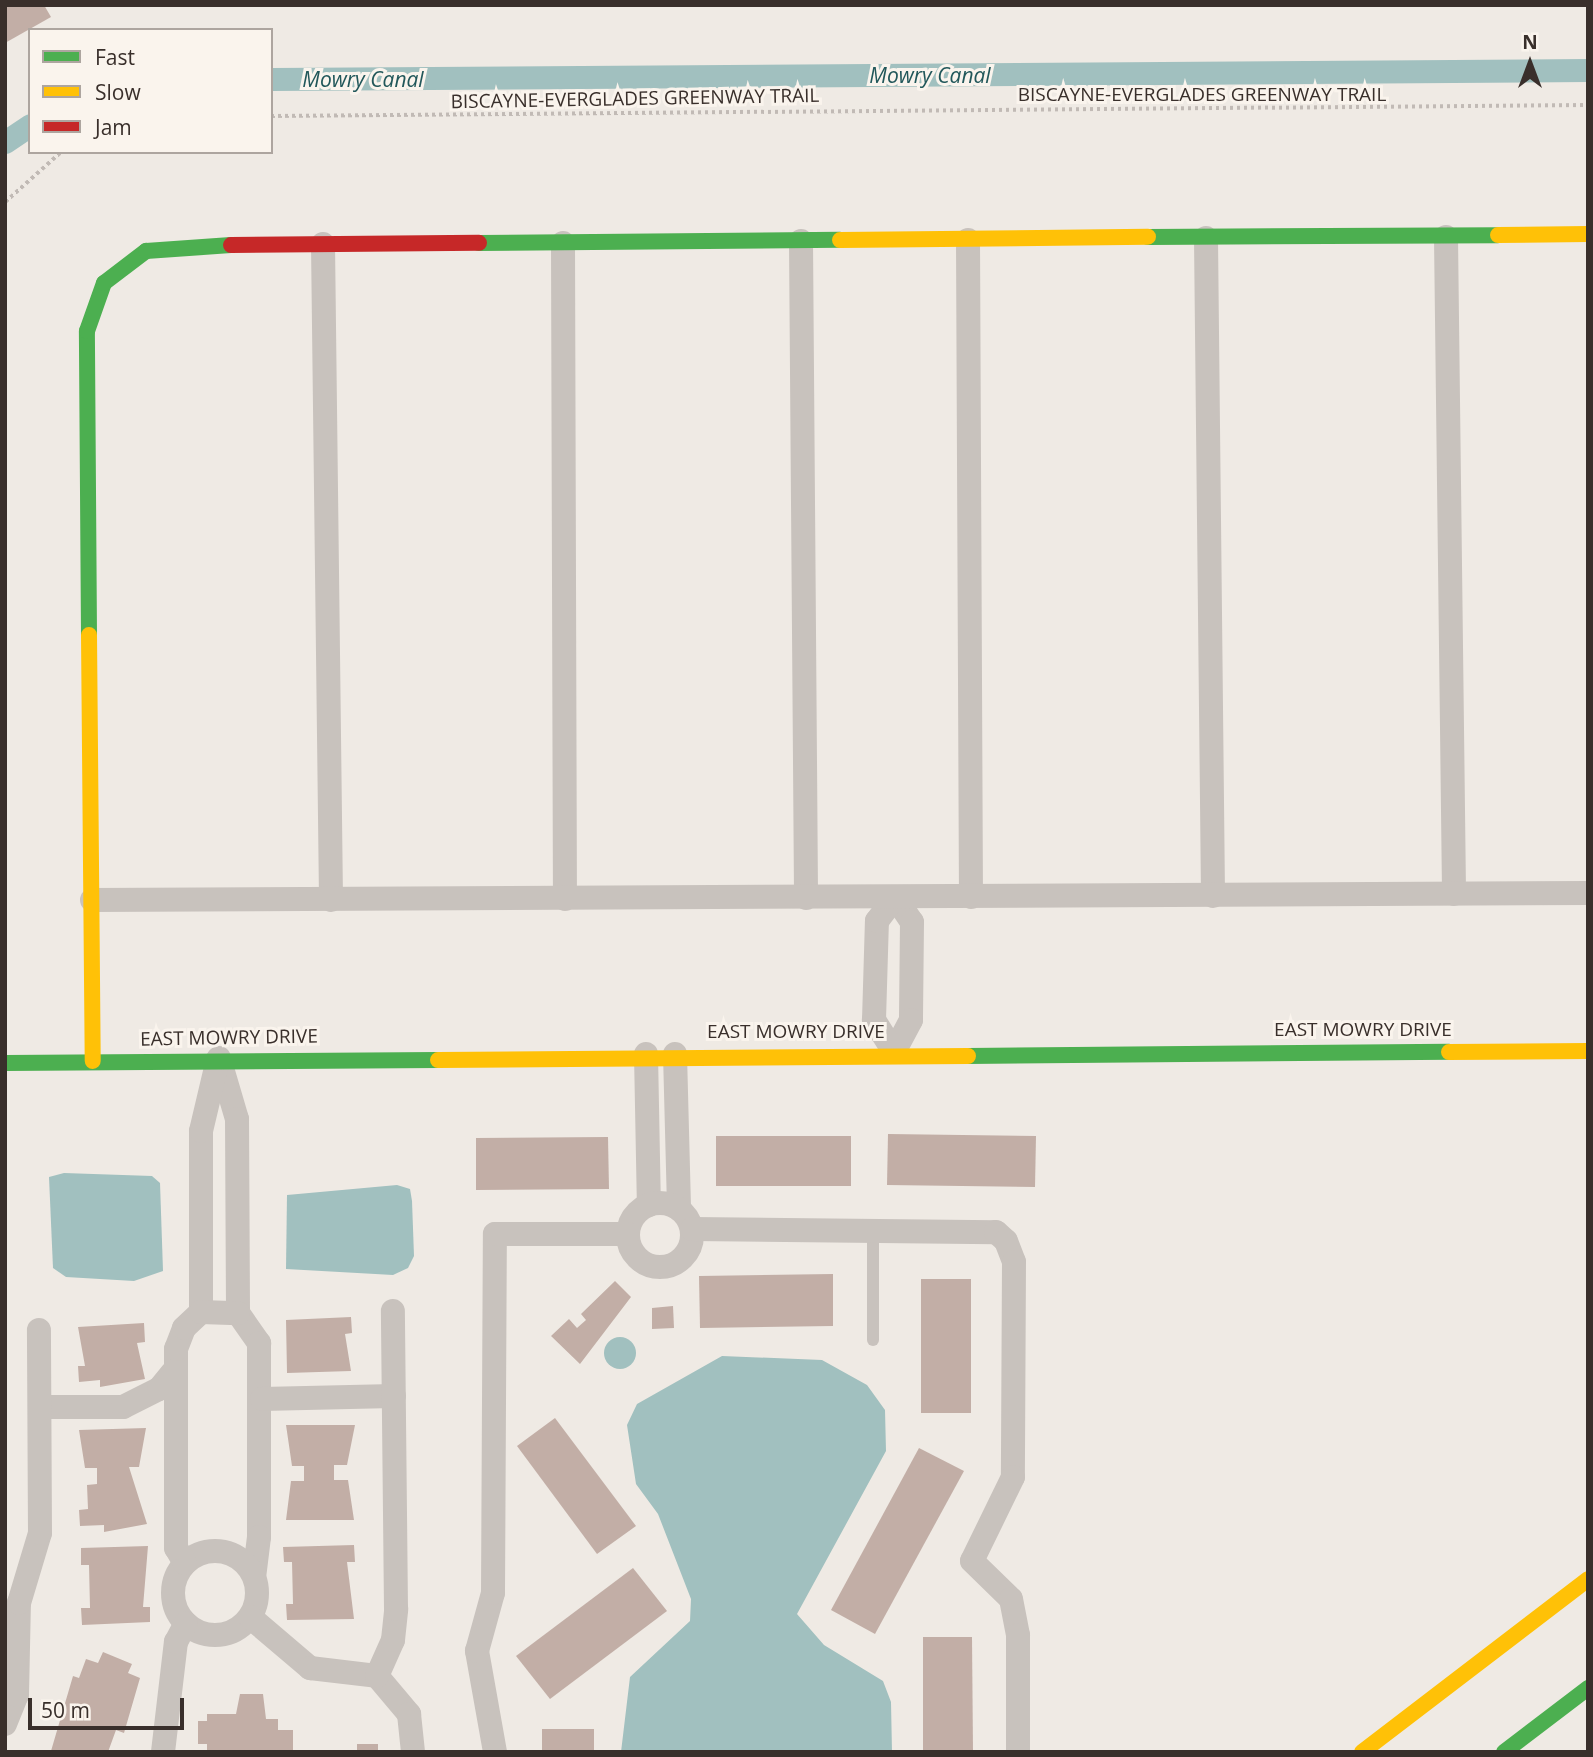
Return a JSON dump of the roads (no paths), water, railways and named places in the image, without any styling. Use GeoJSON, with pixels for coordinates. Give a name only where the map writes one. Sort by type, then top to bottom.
{"type":"FeatureCollection","features":[{"type":"Feature","properties":{"kind":"main road"},"geometry":{"type":"LineString","coordinates":[[93,1061],[87,331],[92,307],[104,283],[146,251],[323,244],[1588,234]]}},
{"type":"Feature","properties":{"kind":"main road","name":"EAST MOWRY DRIVE"},"geometry":{"type":"LineString","coordinates":[[5,1063],[219,1058],[894,1052],[1588,1051]]}},
{"type":"Feature","properties":{"kind":"main road"},"geometry":{"type":"LineString","coordinates":[[1362,1752],[1588,1579]]}},
{"type":"Feature","properties":{"kind":"main road"},"geometry":{"type":"LineString","coordinates":[[1504,1752],[1588,1688]]}},
{"type":"Feature","properties":{"kind":"street"},"geometry":{"type":"LineString","coordinates":[[1446,237],[1454,894]]}},
{"type":"Feature","properties":{"kind":"street"},"geometry":{"type":"LineString","coordinates":[[1206,238],[1213,895]]}},
{"type":"Feature","properties":{"kind":"street"},"geometry":{"type":"LineString","coordinates":[[968,240],[971,897]]}},
{"type":"Feature","properties":{"kind":"street"},"geometry":{"type":"LineString","coordinates":[[802,241],[806,898]]}},
{"type":"Feature","properties":{"kind":"street"},"geometry":{"type":"LineString","coordinates":[[563,243],[565,899]]}},
{"type":"Feature","properties":{"kind":"street"},"geometry":{"type":"LineString","coordinates":[[323,244],[331,900]]}},
{"type":"Feature","properties":{"kind":"street"},"geometry":{"type":"LineString","coordinates":[[92,900],[1588,893]]}},
{"type":"Feature","properties":{"kind":"street"},"geometry":{"type":"LineString","coordinates":[[894,1052],[911,1020],[912,974],[912,922],[895,897]]}},
{"type":"Feature","properties":{"kind":"street"},"geometry":{"type":"LineString","coordinates":[[894,1052],[874,1020],[877,921],[895,897]]}},
{"type":"Feature","properties":{"kind":"street"},"geometry":{"type":"LineString","coordinates":[[875,974],[912,974]]}},
{"type":"Feature","properties":{"kind":"street"},"geometry":{"type":"LineString","coordinates":[[646,1054],[649,1205]]}},
{"type":"Feature","properties":{"kind":"street"},"geometry":{"type":"LineString","coordinates":[[649,1205],[634,1216],[628,1234],[634,1254],[662,1267],[688,1250],[675,1054]]}},
{"type":"Feature","properties":{"kind":"street"},"geometry":{"type":"LineString","coordinates":[[201,1312],[201,1131],[219,1058]]}},
{"type":"Feature","properties":{"kind":"street"},"geometry":{"type":"LineString","coordinates":[[219,1058],[237,1119],[238,1313],[258,1343],[262,1399],[254,1575],[258,1589],[250,1617],[227,1634],[198,1632],[186,1623],[173,1600],[185,1563],[176,1548],[172,1373],[184,1328],[201,1312],[238,1313]]}},
{"type":"Feature","properties":{"kind":"street"},"geometry":{"type":"LineString","coordinates":[[649,1205],[686,1219],[873,1232],[996,1232],[1014,1262],[1013,1477],[972,1561],[1011,1599],[1018,1635],[1018,1752]]}},
{"type":"Feature","properties":{"kind":"street"},"geometry":{"type":"LineString","coordinates":[[495,1752],[477,1651],[493,1593],[495,1234],[628,1234]]}},
{"type":"Feature","properties":{"kind":"street"},"geometry":{"type":"LineString","coordinates":[[377,1676],[393,1640],[396,1609],[393,1311]]}},
{"type":"Feature","properties":{"kind":"street"},"geometry":{"type":"LineString","coordinates":[[5,1724],[17,1695],[19,1603],[40,1533],[39,1330]]}},
{"type":"Feature","properties":{"kind":"street"},"geometry":{"type":"LineString","coordinates":[[40,1407],[123,1407],[159,1389],[172,1373]]}},
{"type":"Feature","properties":{"kind":"street"},"geometry":{"type":"LineString","coordinates":[[262,1399],[394,1396]]}},
{"type":"Feature","properties":{"kind":"street"},"geometry":{"type":"LineString","coordinates":[[185,1563],[222,1551],[254,1575]]}},
{"type":"Feature","properties":{"kind":"street"},"geometry":{"type":"LineString","coordinates":[[250,1617],[310,1668],[377,1676],[409,1714],[413,1752]]}},
{"type":"Feature","properties":{"kind":"street"},"geometry":{"type":"LineString","coordinates":[[163,1752],[176,1642],[186,1623]]}},
{"type":"Feature","properties":{"kind":"lane"},"geometry":{"type":"LineString","coordinates":[[873,1232],[873,1340]]}},
{"type":"Feature","properties":{"kind":"water"},"geometry":{"type":"Polygon","coordinates":[[[64,1173],[152,1176],[160,1183],[163,1271],[134,1281],[66,1277],[53,1268],[49,1177],[64,1173]]]}},
{"type":"Feature","properties":{"kind":"water"},"geometry":{"type":"Polygon","coordinates":[[[397,1185],[410,1189],[412,1201],[414,1256],[408,1268],[393,1275],[286,1269],[287,1195],[397,1185]]]}},
{"type":"Feature","properties":{"kind":"water"},"geometry":{"type":"Polygon","coordinates":[[[620,1337],[631,1342],[636,1353],[631,1364],[620,1369],[609,1364],[604,1353],[609,1342],[620,1337]]]}},
{"type":"Feature","properties":{"kind":"water"},"geometry":{"type":"Polygon","coordinates":[[[722,1356],[822,1360],[867,1385],[885,1410],[886,1451],[797,1614],[824,1645],[883,1681],[891,1702],[892,1752],[621,1752],[630,1677],[690,1621],[691,1599],[658,1514],[636,1484],[627,1425],[637,1404],[722,1356]]]}},
{"type":"Feature","properties":{"kind":"waterway","name":"Mowry Canal"},"geometry":{"type":"LineString","coordinates":[[273,79],[1588,70]]}},
{"type":"Feature","properties":{"kind":"waterway","name":"Mowry Canal"},"geometry":{"type":"LineString","coordinates":[[5,142],[28,126]]}}]}
